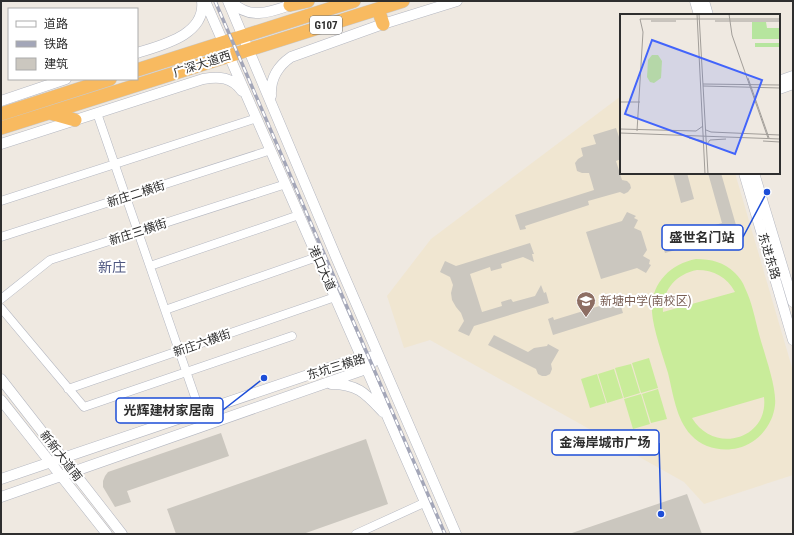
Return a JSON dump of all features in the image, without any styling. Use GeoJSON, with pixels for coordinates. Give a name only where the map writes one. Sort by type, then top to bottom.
{"type":"FeatureCollection","features":[{"type":"Feature","properties":{"kind":"highway"},"geometry":{"type":"LineString","coordinates":[[290,5],[308,1]]}},
{"type":"Feature","properties":{"kind":"highway","name":"广深大道西"},"geometry":{"type":"LineString","coordinates":[[138,70],[354,1]]}},
{"type":"Feature","properties":{"kind":"highway","name":"广深大道西"},"geometry":{"type":"LineString","coordinates":[[1,128],[403,1]]}},
{"type":"Feature","properties":{"kind":"highway"},"geometry":{"type":"LineString","coordinates":[[378,9],[383,24]]}},
{"type":"Feature","properties":{"kind":"highway"},"geometry":{"type":"LineString","coordinates":[[1,114],[107,80]]}},
{"type":"Feature","properties":{"kind":"highway"},"geometry":{"type":"LineString","coordinates":[[50,113],[75,120]]}},
{"type":"Feature","properties":{"kind":"street"},"geometry":{"type":"LineString","coordinates":[[138,54],[168,42],[190,30],[198,22],[202,13],[202,1]]}},
{"type":"Feature","properties":{"kind":"street","name":"港口大道"},"geometry":{"type":"LineString","coordinates":[[205,1],[439,534]]}},
{"type":"Feature","properties":{"kind":"street","name":"港口大道"},"geometry":{"type":"LineString","coordinates":[[228,1],[456,534]]}},
{"type":"Feature","properties":{"kind":"street"},"geometry":{"type":"LineString","coordinates":[[231,1],[242,11],[258,14],[303,1]]}},
{"type":"Feature","properties":{"kind":"street"},"geometry":{"type":"LineString","coordinates":[[272,102],[272,81],[283,63],[291,57],[383,24],[456,1]]}},
{"type":"Feature","properties":{"kind":"street"},"geometry":{"type":"LineString","coordinates":[[695,1],[699,14]]}},
{"type":"Feature","properties":{"kind":"street"},"geometry":{"type":"LineString","coordinates":[[704,1],[708,14]]}},
{"type":"Feature","properties":{"kind":"street"},"geometry":{"type":"LineString","coordinates":[[780,81],[793,76]]}},
{"type":"Feature","properties":{"kind":"street"},"geometry":{"type":"LineString","coordinates":[[1,144],[96,113],[212,78],[220,77],[229,79],[236,83],[248,99]]}},
{"type":"Feature","properties":{"kind":"street"},"geometry":{"type":"LineString","coordinates":[[1,101],[63,80]]}},
{"type":"Feature","properties":{"kind":"street"},"geometry":{"type":"LineString","coordinates":[[780,89],[793,84]]}},
{"type":"Feature","properties":{"kind":"street"},"geometry":{"type":"LineString","coordinates":[[96,113],[205,426]]}},
{"type":"Feature","properties":{"kind":"street"},"geometry":{"type":"LineString","coordinates":[[1,201],[257,118]]}},
{"type":"Feature","properties":{"kind":"street","name":"新庄二横街"},"geometry":{"type":"LineString","coordinates":[[1,237],[271,150]]}},
{"type":"Feature","properties":{"kind":"street","name":"东进东路"},"geometry":{"type":"LineString","coordinates":[[744,174],[793,340]]}},
{"type":"Feature","properties":{"kind":"street","name":"东进东路"},"geometry":{"type":"LineString","coordinates":[[754,174],[793,302]]}},
{"type":"Feature","properties":{"kind":"street","name":"新庄三横街"},"geometry":{"type":"LineString","coordinates":[[1,299],[50,260],[286,184]]}},
{"type":"Feature","properties":{"kind":"street"},"geometry":{"type":"LineString","coordinates":[[150,266],[299,215]]}},
{"type":"Feature","properties":{"kind":"street"},"geometry":{"type":"LineString","coordinates":[[165,310],[318,258]]}},
{"type":"Feature","properties":{"kind":"street","name":"新庄六横街"},"geometry":{"type":"LineString","coordinates":[[68,389],[335,297]]}},
{"type":"Feature","properties":{"kind":"street"},"geometry":{"type":"LineString","coordinates":[[1,308],[84,407],[292,336]]}},
{"type":"Feature","properties":{"kind":"street","name":"东坑三横路"},"geometry":{"type":"LineString","coordinates":[[1,480],[361,357],[379,356]]}},
{"type":"Feature","properties":{"kind":"street","name":"东坑三横路"},"geometry":{"type":"LineString","coordinates":[[1,497],[366,369],[379,356]]}},
{"type":"Feature","properties":{"kind":"street","name":"新新大道南"},"geometry":{"type":"LineString","coordinates":[[1,379],[122,534]]}},
{"type":"Feature","properties":{"kind":"street"},"geometry":{"type":"LineString","coordinates":[[323,384],[342,384],[352,386],[367,396],[388,416]]}},
{"type":"Feature","properties":{"kind":"street","name":"新新大道南"},"geometry":{"type":"LineString","coordinates":[[1,400],[107,534]]}},
{"type":"Feature","properties":{"kind":"street"},"geometry":{"type":"LineString","coordinates":[[356,534],[426,502]]}},
{"type":"Feature","properties":{"kind":"shaded area","name":"新塘中学(南校区)"},"geometry":{"type":"Polygon","coordinates":[[[620,97],[620,174],[735,174],[793,371],[793,475],[704,504],[684,482],[430,340],[404,348],[387,296],[431,239],[620,97]]]}},
{"type":"Feature","properties":{"kind":"green space"},"geometry":{"type":"Polygon","coordinates":[[[696,259],[707,260],[726,266],[739,278],[750,299],[770,370],[774,389],[775,405],[774,412],[768,426],[758,437],[745,446],[732,449],[719,449],[707,446],[691,435],[678,414],[654,326],[652,302],[658,284],[664,277],[678,265],[696,259]],[[697,270],[683,275],[672,284],[665,297],[663,312],[735,292],[728,282],[719,275],[709,271],[697,270]],[[764,397],[692,418],[702,429],[713,436],[726,439],[738,437],[749,432],[758,423],[763,411],[764,397]]]}},
{"type":"Feature","properties":{"kind":"green space"},"geometry":{"type":"Polygon","coordinates":[[[649,358],[658,388],[641,393],[632,363],[649,358]]]}},
{"type":"Feature","properties":{"kind":"green space"},"geometry":{"type":"Polygon","coordinates":[[[631,364],[640,393],[624,398],[615,368],[631,364]]]}},
{"type":"Feature","properties":{"kind":"green space"},"geometry":{"type":"Polygon","coordinates":[[[614,369],[623,398],[607,403],[598,374],[614,369]]]}},
{"type":"Feature","properties":{"kind":"green space"},"geometry":{"type":"Polygon","coordinates":[[[597,374],[606,403],[590,408],[581,379],[597,374]]]}},
{"type":"Feature","properties":{"kind":"green space"},"geometry":{"type":"Polygon","coordinates":[[[658,389],[667,419],[651,423],[642,394],[658,389]]]}},
{"type":"Feature","properties":{"kind":"green space"},"geometry":{"type":"Polygon","coordinates":[[[641,394],[650,424],[633,429],[624,399],[641,394]]]}},
{"type":"Feature","properties":{"kind":"building"},"geometry":{"type":"Polygon","coordinates":[[[616,128],[620,140],[620,159],[616,161],[622,180],[627,181],[630,184],[631,188],[628,192],[624,194],[620,192],[588,201],[589,205],[525,226],[526,229],[520,230],[515,215],[594,190],[589,173],[577,171],[575,163],[583,156],[581,148],[596,144],[593,135],[616,128]]]}},
{"type":"Feature","properties":{"kind":"building"},"geometry":{"type":"Polygon","coordinates":[[[673,174],[687,174],[694,199],[681,203],[673,174]]]}},
{"type":"Feature","properties":{"kind":"building"},"geometry":{"type":"Polygon","coordinates":[[[708,174],[721,174],[738,232],[665,253],[661,240],[722,223],[708,174]]]}},
{"type":"Feature","properties":{"kind":"building"},"geometry":{"type":"Polygon","coordinates":[[[627,212],[636,216],[634,218],[638,220],[634,228],[641,231],[647,250],[643,256],[650,260],[649,264],[651,265],[646,273],[637,268],[601,279],[586,232],[622,221],[627,212]]]}},
{"type":"Feature","properties":{"kind":"building"},"geometry":{"type":"Polygon","coordinates":[[[530,243],[534,254],[532,254],[534,262],[523,257],[501,264],[502,268],[491,271],[490,267],[470,274],[482,312],[502,306],[501,302],[511,299],[513,302],[535,296],[541,285],[544,293],[546,292],[549,303],[474,326],[469,336],[458,331],[464,321],[461,313],[452,300],[451,293],[453,285],[450,277],[440,272],[445,261],[456,266],[530,243]]]}},
{"type":"Feature","properties":{"kind":"building"},"geometry":{"type":"Polygon","coordinates":[[[619,300],[623,313],[553,335],[548,319],[553,317],[554,320],[619,300]]]}},
{"type":"Feature","properties":{"kind":"building"},"geometry":{"type":"Polygon","coordinates":[[[494,335],[528,352],[534,348],[547,346],[548,344],[559,350],[551,364],[552,369],[550,374],[542,376],[538,374],[536,369],[488,345],[494,335]]]}},
{"type":"Feature","properties":{"kind":"building"},"geometry":{"type":"Polygon","coordinates":[[[221,433],[229,456],[127,491],[131,502],[115,507],[103,487],[103,481],[108,472],[221,433]]]}},
{"type":"Feature","properties":{"kind":"building"},"geometry":{"type":"Polygon","coordinates":[[[366,439],[388,504],[303,534],[176,534],[167,509],[366,439]]]}},
{"type":"Feature","properties":{"kind":"building"},"geometry":{"type":"Polygon","coordinates":[[[687,494],[702,534],[572,534],[572,533],[687,494]]]}},
{"type":"Feature","properties":{"kind":"railway"},"geometry":{"type":"LineString","coordinates":[[215,1],[445,534]]}},
{"type":"Feature","properties":{"kind":"place","name":"盛世名门站"},"geometry":{"type":"Point","coordinates":[767,192]}},
{"type":"Feature","properties":{"kind":"place","name":"新塘中学(南校区)"},"geometry":{"type":"Point","coordinates":[586,318]}},
{"type":"Feature","properties":{"kind":"place","name":"光辉建材家居南"},"geometry":{"type":"Point","coordinates":[264,378]}},
{"type":"Feature","properties":{"kind":"place","name":"金海岸城市广场"},"geometry":{"type":"Point","coordinates":[661,514]}},
{"type":"Feature","properties":{"kind":"district","name":"新庄"},"geometry":{"type":"Point","coordinates":[112,267]}}]}
